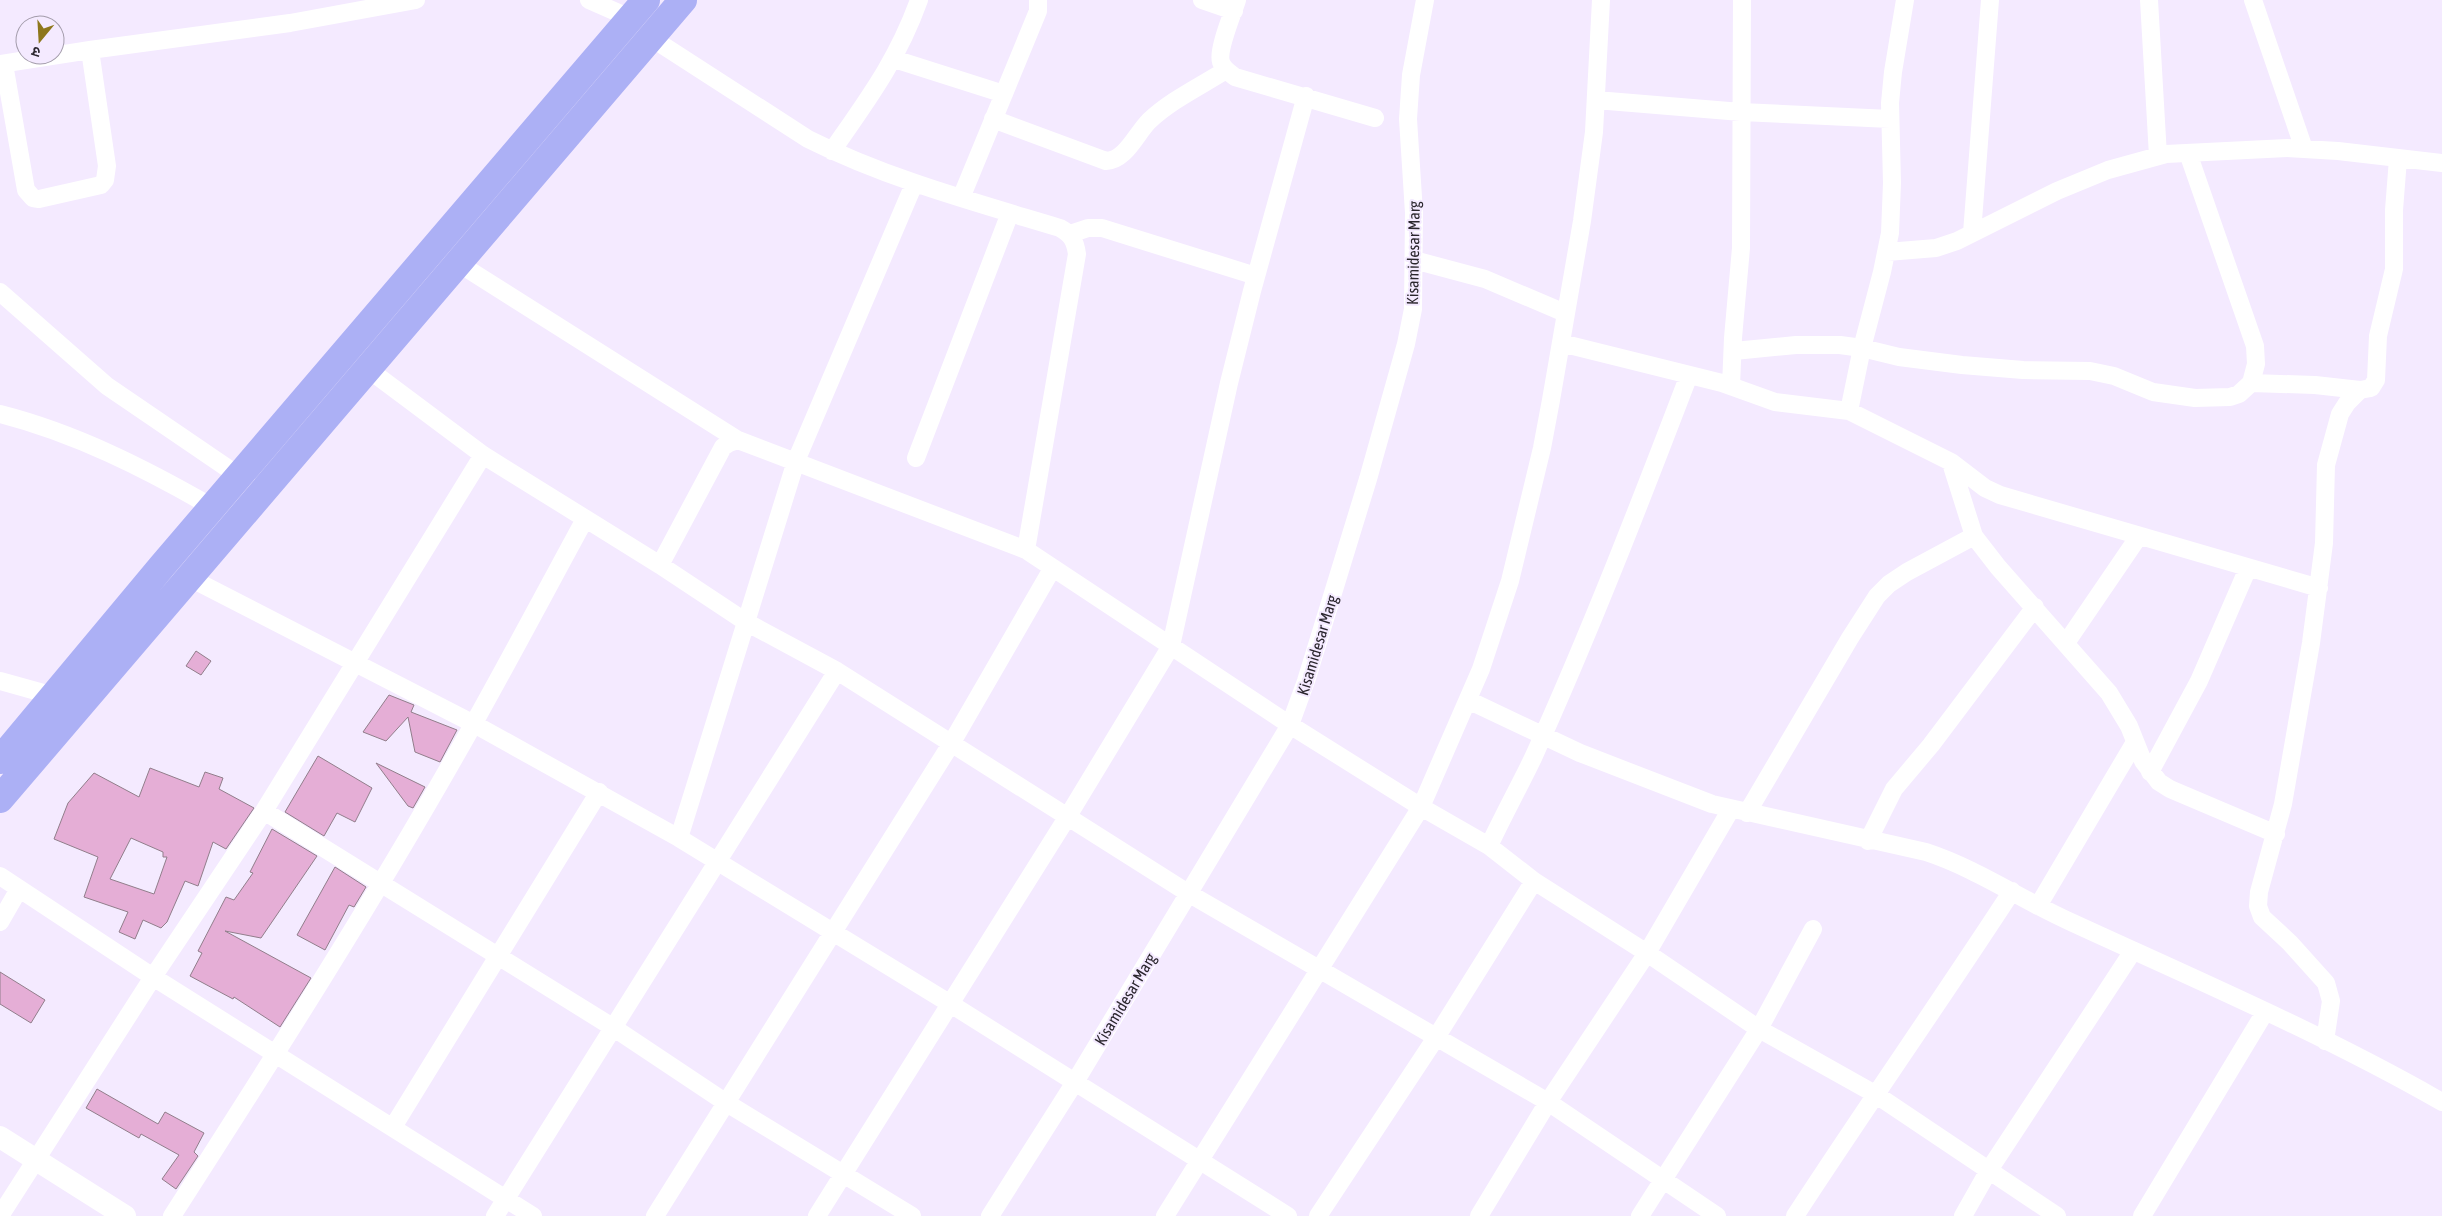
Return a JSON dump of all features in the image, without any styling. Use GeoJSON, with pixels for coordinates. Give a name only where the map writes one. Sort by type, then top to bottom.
{"type":"FeatureCollection","features":[{"type":"Feature","properties":{"kind":"main road"},"geometry":{"type":"LineString","coordinates":[[0,799],[682,0]]}},
{"type":"Feature","properties":{"kind":"main road"},"geometry":{"type":"LineString","coordinates":[[0,760],[212,507],[638,9]]}},
{"type":"Feature","properties":{"kind":"street"},"geometry":{"type":"LineString","coordinates":[[90,50],[107,166],[105,180],[101,185],[39,199],[33,198],[26,190],[2,64],[90,50],[290,23],[416,0]]}},
{"type":"Feature","properties":{"kind":"street"},"geometry":{"type":"LineString","coordinates":[[589,0],[638,9]]}},
{"type":"Feature","properties":{"kind":"street"},"geometry":{"type":"LineString","coordinates":[[832,151],[894,59],[906,35],[919,0]]}},
{"type":"Feature","properties":{"kind":"street"},"geometry":{"type":"LineString","coordinates":[[961,198],[1038,11],[1038,0]]}},
{"type":"Feature","properties":{"kind":"street"},"geometry":{"type":"LineString","coordinates":[[1202,0],[1236,5],[1221,52],[1221,62],[1226,70],[1235,77],[1306,96],[1375,118]]}},
{"type":"Feature","properties":{"kind":"street","name":"Kisamidesar Marg"},"geometry":{"type":"LineString","coordinates":[[990,1216],[1075,1082],[1290,725],[1306,681],[1368,479],[1406,344],[1413,309],[1413,173],[1408,119],[1411,76],[1425,0]]}},
{"type":"Feature","properties":{"kind":"street"},"geometry":{"type":"LineString","coordinates":[[1165,1216],[1421,807],[1468,700],[1510,581],[1542,448],[1582,221],[1594,132],[1601,0]]}},
{"type":"Feature","properties":{"kind":"street"},"geometry":{"type":"LineString","coordinates":[[1731,386],[1741,248],[1742,0]]}},
{"type":"Feature","properties":{"kind":"street"},"geometry":{"type":"LineString","coordinates":[[1849,411],[1862,348],[1887,252],[1892,183],[1890,120],[1892,72],[1905,0]]}},
{"type":"Feature","properties":{"kind":"street"},"geometry":{"type":"LineString","coordinates":[[1972,233],[1990,0]]}},
{"type":"Feature","properties":{"kind":"street"},"geometry":{"type":"LineString","coordinates":[[2149,0],[2158,156]]}},
{"type":"Feature","properties":{"kind":"street"},"geometry":{"type":"LineString","coordinates":[[2253,0],[2304,149]]}},
{"type":"Feature","properties":{"kind":"street"},"geometry":{"type":"LineString","coordinates":[[650,37],[808,139],[832,151],[914,184],[1060,228],[1070,234],[1075,242],[1077,254],[1026,550]]}},
{"type":"Feature","properties":{"kind":"street"},"geometry":{"type":"LineString","coordinates":[[894,59],[1004,94]]}},
{"type":"Feature","properties":{"kind":"street"},"geometry":{"type":"LineString","coordinates":[[993,119],[1106,161],[1114,161],[1120,157],[1150,121],[1175,102],[1226,70]]}},
{"type":"Feature","properties":{"kind":"street"},"geometry":{"type":"LineString","coordinates":[[817,1216],[949,1002],[1068,816],[1171,646],[1229,383],[1256,276],[1306,96]]}},
{"type":"Feature","properties":{"kind":"street"},"geometry":{"type":"LineString","coordinates":[[1596,100],[1741,112],[1890,120]]}},
{"type":"Feature","properties":{"kind":"street"},"geometry":{"type":"LineString","coordinates":[[1887,252],[1936,248],[1972,233],[2057,191],[2108,170],[2158,156],[2269,148],[2338,151],[2442,163]]}},
{"type":"Feature","properties":{"kind":"street"},"geometry":{"type":"LineString","coordinates":[[1734,351],[1815,345],[1862,348],[1899,357],[1962,365],[2096,372],[2114,376],[2153,392],[2195,398],[2230,397],[2239,394],[2251,383],[2256,364],[2249,326],[2188,153]]}},
{"type":"Feature","properties":{"kind":"street"},"geometry":{"type":"LineString","coordinates":[[2251,383],[2315,385],[2360,390],[2371,388],[2376,380],[2378,336],[2394,268],[2394,210],[2398,159]]}},
{"type":"Feature","properties":{"kind":"street"},"geometry":{"type":"LineString","coordinates":[[679,838],[796,461],[914,184]]}},
{"type":"Feature","properties":{"kind":"street"},"geometry":{"type":"LineString","coordinates":[[916,458],[1010,213]]}},
{"type":"Feature","properties":{"kind":"street"},"geometry":{"type":"LineString","coordinates":[[1070,234],[1088,228],[1102,228],[1256,276]]}},
{"type":"Feature","properties":{"kind":"street"},"geometry":{"type":"LineString","coordinates":[[1414,260],[1485,279],[1565,313]]}},
{"type":"Feature","properties":{"kind":"street"},"geometry":{"type":"LineString","coordinates":[[458,263],[738,440],[1026,550],[1290,725],[1421,807],[1489,846],[1534,880],[1647,953],[1758,1029],[1875,1094],[2057,1216]]}},
{"type":"Feature","properties":{"kind":"street"},"geometry":{"type":"LineString","coordinates":[[0,292],[107,386],[239,476]]}},
{"type":"Feature","properties":{"kind":"street"},"geometry":{"type":"LineString","coordinates":[[1561,343],[1731,386],[1792,406],[1849,411],[1951,462],[1985,488],[2000,495],[2319,588]]}},
{"type":"Feature","properties":{"kind":"street"},"geometry":{"type":"LineString","coordinates":[[368,369],[483,455],[660,565],[746,622],[837,671],[1188,893],[1548,1102],[1662,1181],[1717,1216]]}},
{"type":"Feature","properties":{"kind":"street"},"geometry":{"type":"LineString","coordinates":[[1489,846],[1542,736],[1634,520],[1689,375]]}},
{"type":"Feature","properties":{"kind":"street"},"geometry":{"type":"LineString","coordinates":[[2325,1041],[2331,1001],[2326,983],[2290,942],[2262,917],[2258,906],[2263,874],[2276,834],[2290,771],[2319,588],[2324,544],[2326,465],[2340,414],[2347,403],[2360,390]]}},
{"type":"Feature","properties":{"kind":"street"},"geometry":{"type":"LineString","coordinates":[[0,414],[92,446],[163,479],[212,507]]}},
{"type":"Feature","properties":{"kind":"street"},"geometry":{"type":"LineString","coordinates":[[660,565],[723,447],[738,440]]}},
{"type":"Feature","properties":{"kind":"street"},"geometry":{"type":"LineString","coordinates":[[0,1216],[153,977],[264,810],[483,455]]}},
{"type":"Feature","properties":{"kind":"street"},"geometry":{"type":"LineString","coordinates":[[1951,462],[1974,536],[1987,554],[2035,607],[2117,704],[2130,726],[2135,742],[2150,772],[2170,789],[2276,834]]}},
{"type":"Feature","properties":{"kind":"street"},"geometry":{"type":"LineString","coordinates":[[172,1216],[276,1054],[474,724],[585,519]]}},
{"type":"Feature","properties":{"kind":"street"},"geometry":{"type":"LineString","coordinates":[[1479,1216],[1548,1102],[1647,953],[1877,596],[1889,584],[1907,572],[1974,536]]}},
{"type":"Feature","properties":{"kind":"street"},"geometry":{"type":"LineString","coordinates":[[2066,643],[2139,536]]}},
{"type":"Feature","properties":{"kind":"street"},"geometry":{"type":"LineString","coordinates":[[2150,772],[2199,682],[2248,568]]}},
{"type":"Feature","properties":{"kind":"street"},"geometry":{"type":"LineString","coordinates":[[655,1216],[831,932],[951,744],[1052,569]]}},
{"type":"Feature","properties":{"kind":"street"},"geometry":{"type":"LineString","coordinates":[[190,578],[354,664],[474,724],[679,838],[949,1002],[1288,1216]]}},
{"type":"Feature","properties":{"kind":"street"},"geometry":{"type":"LineString","coordinates":[[1868,840],[1894,788],[1931,745],[2035,607]]}},
{"type":"Feature","properties":{"kind":"street"},"geometry":{"type":"LineString","coordinates":[[494,1216],[837,671]]}},
{"type":"Feature","properties":{"kind":"street"},"geometry":{"type":"LineString","coordinates":[[0,681],[54,696]]}},
{"type":"Feature","properties":{"kind":"street"},"geometry":{"type":"LineString","coordinates":[[1468,700],[1542,736],[1669,788],[1739,811],[1926,852],[1947,859],[2038,906],[2325,1041],[2442,1102]]}},
{"type":"Feature","properties":{"kind":"street"},"geometry":{"type":"LineString","coordinates":[[2038,906],[2135,742]]}},
{"type":"Feature","properties":{"kind":"street"},"geometry":{"type":"LineString","coordinates":[[393,1127],[599,792]]}},
{"type":"Feature","properties":{"kind":"street"},"geometry":{"type":"LineString","coordinates":[[264,810],[614,1028],[725,1102],[912,1216]]}},
{"type":"Feature","properties":{"kind":"street"},"geometry":{"type":"LineString","coordinates":[[0,876],[153,977],[506,1197],[532,1216]]}},
{"type":"Feature","properties":{"kind":"street"},"geometry":{"type":"LineString","coordinates":[[1318,1216],[1437,1036],[1534,880]]}},
{"type":"Feature","properties":{"kind":"street"},"geometry":{"type":"LineString","coordinates":[[0,922],[19,889]]}},
{"type":"Feature","properties":{"kind":"street"},"geometry":{"type":"LineString","coordinates":[[1795,1216],[2012,892]]}},
{"type":"Feature","properties":{"kind":"street"},"geometry":{"type":"LineString","coordinates":[[1640,1216],[1758,1029],[1813,930]]}},
{"type":"Feature","properties":{"kind":"street"},"geometry":{"type":"LineString","coordinates":[[1963,1216],[1989,1170],[2133,950]]}},
{"type":"Feature","properties":{"kind":"street"},"geometry":{"type":"LineString","coordinates":[[2142,1216],[2265,1012]]}},
{"type":"Feature","properties":{"kind":"street"},"geometry":{"type":"LineString","coordinates":[[0,1137],[125,1216]]}},
{"type":"Feature","properties":{"kind":"building"},"geometry":{"type":"Polygon","coordinates":[[[196,651],[211,661],[201,675],[186,666],[196,651]]]}},
{"type":"Feature","properties":{"kind":"building"},"geometry":{"type":"Polygon","coordinates":[[[389,695],[414,705],[411,712],[457,730],[440,762],[415,752],[408,717],[386,741],[363,732],[389,695]]]}},
{"type":"Feature","properties":{"kind":"building"},"geometry":{"type":"Polygon","coordinates":[[[318,756],[372,788],[355,822],[337,813],[324,836],[285,812],[318,756]]]}},
{"type":"Feature","properties":{"kind":"building"},"geometry":{"type":"Polygon","coordinates":[[[376,763],[425,787],[413,808],[408,806],[376,763]]]}},
{"type":"Feature","properties":{"kind":"building"},"geometry":{"type":"Polygon","coordinates":[[[150,768],[199,787],[205,772],[223,778],[219,789],[254,808],[226,849],[213,842],[198,886],[185,881],[167,922],[161,928],[143,920],[135,939],[119,932],[128,912],[84,897],[98,857],[54,839],[68,803],[94,773],[139,797],[150,768]],[[131,838],[110,879],[154,894],[167,857],[163,857],[163,852],[131,838]]]}},
{"type":"Feature","properties":{"kind":"building"},"geometry":{"type":"Polygon","coordinates":[[[272,829],[317,856],[261,938],[225,931],[311,978],[280,1027],[234,997],[233,999],[190,976],[202,953],[198,951],[226,897],[234,900],[253,873],[250,872],[272,829]]]}},
{"type":"Feature","properties":{"kind":"building"},"geometry":{"type":"Polygon","coordinates":[[[335,867],[366,887],[354,907],[349,905],[325,950],[297,935],[335,867]]]}},
{"type":"Feature","properties":{"kind":"building"},"geometry":{"type":"Polygon","coordinates":[[[0,972],[45,1000],[31,1023],[0,1004],[0,972]]]}},
{"type":"Feature","properties":{"kind":"building"},"geometry":{"type":"Polygon","coordinates":[[[97,1089],[158,1124],[165,1112],[204,1133],[194,1152],[198,1156],[176,1189],[162,1179],[179,1155],[141,1134],[139,1138],[86,1108],[97,1089]]]}}]}
